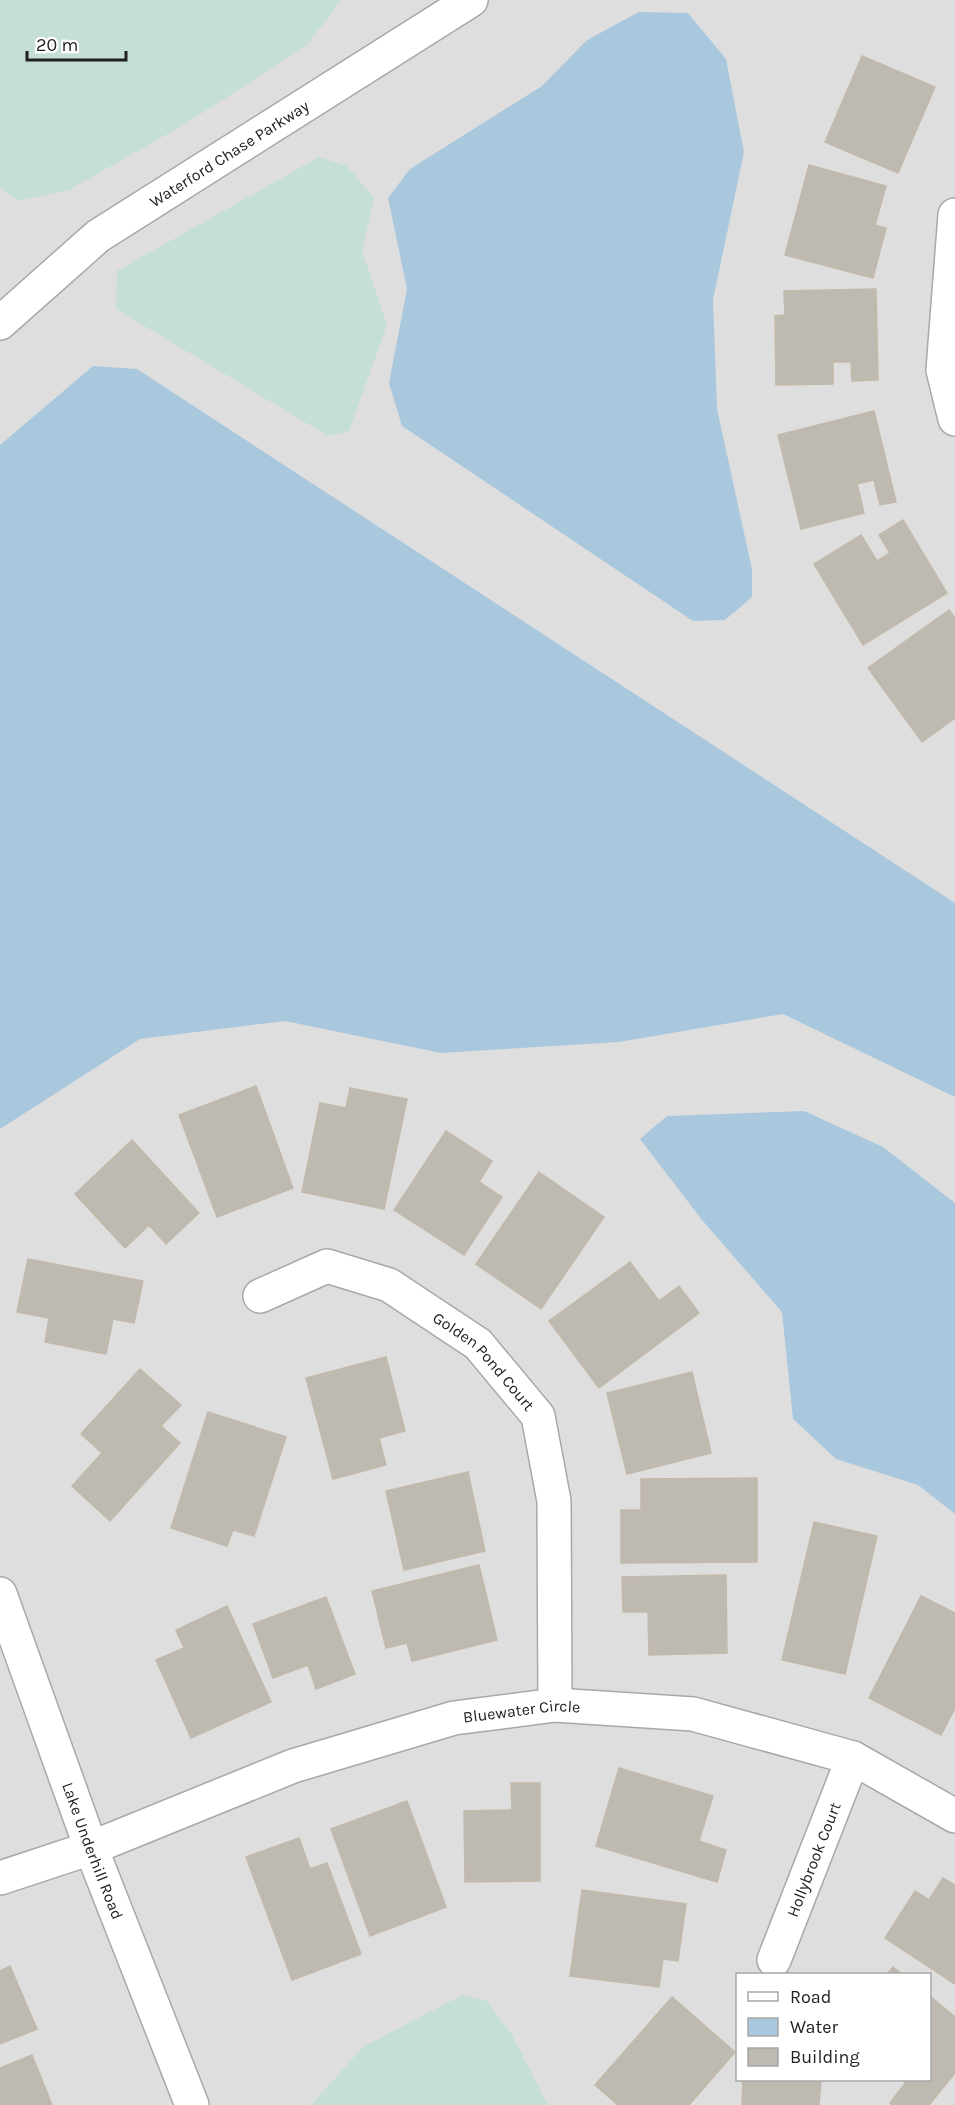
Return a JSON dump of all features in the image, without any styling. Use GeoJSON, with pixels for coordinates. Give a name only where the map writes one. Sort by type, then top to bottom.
{"type":"FeatureCollection","features":[{"type":"Feature","properties":{"kind":"street","name":"Waterford Chase Parkway"},"geometry":{"type":"LineString","coordinates":[[0,323],[98,236],[471,0]]}},
{"type":"Feature","properties":{"kind":"street"},"geometry":{"type":"LineString","coordinates":[[955,215],[943,370],[955,419]]}},
{"type":"Feature","properties":{"kind":"street","name":"Golden Pond Court"},"geometry":{"type":"LineString","coordinates":[[260,1296],[327,1266],[389,1285],[478,1344],[538,1416],[554,1501],[555,1705]]}},
{"type":"Feature","properties":{"kind":"street","name":"Lake Underhill Road"},"geometry":{"type":"LineString","coordinates":[[0,1594],[91,1848],[192,2105]]}},
{"type":"Feature","properties":{"kind":"street","name":"Bluewater Circle"},"geometry":{"type":"LineString","coordinates":[[0,1878],[91,1848],[293,1766],[454,1718],[555,1705],[693,1714],[853,1758],[955,1816]]}},
{"type":"Feature","properties":{"kind":"street","name":"Hollybrook Court"},"geometry":{"type":"LineString","coordinates":[[774,1960],[853,1758]]}},
{"type":"Feature","properties":{"kind":"shaded area"},"geometry":{"type":"Polygon","coordinates":[[[0,0],[955,0],[955,2105],[0,2105],[0,0]]]}},
{"type":"Feature","properties":{"kind":"shaded area"},"geometry":{"type":"Polygon","coordinates":[[[0,0],[341,0],[308,44],[187,123],[69,190],[19,201],[0,189],[0,0]]]}},
{"type":"Feature","properties":{"kind":"shaded area"},"geometry":{"type":"Polygon","coordinates":[[[319,157],[347,166],[374,198],[362,251],[387,325],[349,431],[328,436],[116,309],[117,271],[319,157]]]}},
{"type":"Feature","properties":{"kind":"shaded area"},"geometry":{"type":"Polygon","coordinates":[[[462,1995],[487,2001],[512,2035],[548,2105],[311,2105],[363,2047],[462,1995]]]}},
{"type":"Feature","properties":{"kind":"water"},"geometry":{"type":"Polygon","coordinates":[[[639,12],[688,13],[726,59],[744,152],[713,300],[717,409],[752,569],[752,597],[725,620],[693,621],[402,426],[389,383],[407,289],[388,198],[410,169],[542,86],[587,40],[639,12]]]}},
{"type":"Feature","properties":{"kind":"water"},"geometry":{"type":"Polygon","coordinates":[[[93,366],[137,369],[955,903],[955,1097],[783,1014],[619,1042],[441,1053],[285,1021],[140,1039],[0,1129],[0,445],[93,366]]]}},
{"type":"Feature","properties":{"kind":"water"},"geometry":{"type":"Polygon","coordinates":[[[804,1111],[883,1147],[955,1203],[955,1514],[918,1485],[836,1459],[793,1419],[782,1312],[702,1220],[640,1139],[667,1116],[804,1111]]]}},
{"type":"Feature","properties":{"kind":"building"},"geometry":{"type":"Polygon","coordinates":[[[862,56],[935,87],[898,173],[825,142],[862,56]]]}},
{"type":"Feature","properties":{"kind":"building"},"geometry":{"type":"Polygon","coordinates":[[[809,165],[886,186],[875,225],[886,228],[873,278],[785,255],[809,165]]]}},
{"type":"Feature","properties":{"kind":"building"},"geometry":{"type":"Polygon","coordinates":[[[876,289],[878,380],[852,381],[851,362],[833,362],[833,384],[776,385],[775,316],[785,315],[784,291],[876,289]]]}},
{"type":"Feature","properties":{"kind":"building"},"geometry":{"type":"Polygon","coordinates":[[[874,411],[896,502],[880,505],[874,480],[857,484],[864,513],[801,529],[778,435],[874,411]]]}},
{"type":"Feature","properties":{"kind":"building"},"geometry":{"type":"Polygon","coordinates":[[[903,520],[947,593],[863,645],[814,564],[861,535],[877,561],[890,553],[879,535],[903,520]]]}},
{"type":"Feature","properties":{"kind":"building"},"geometry":{"type":"Polygon","coordinates":[[[949,610],[955,618],[955,718],[922,742],[868,668],[949,610]]]}},
{"type":"Feature","properties":{"kind":"building"},"geometry":{"type":"Polygon","coordinates":[[[256,1086],[293,1188],[217,1217],[179,1115],[256,1086]]]}},
{"type":"Feature","properties":{"kind":"building"},"geometry":{"type":"Polygon","coordinates":[[[350,1088],[407,1099],[384,1209],[302,1192],[320,1103],[346,1108],[350,1088]]]}},
{"type":"Feature","properties":{"kind":"building"},"geometry":{"type":"Polygon","coordinates":[[[446,1131],[492,1161],[479,1182],[502,1197],[464,1255],[394,1210],[446,1131]]]}},
{"type":"Feature","properties":{"kind":"building"},"geometry":{"type":"Polygon","coordinates":[[[132,1140],[199,1213],[166,1244],[149,1225],[125,1248],[75,1194],[132,1140]]]}},
{"type":"Feature","properties":{"kind":"building"},"geometry":{"type":"Polygon","coordinates":[[[539,1172],[604,1217],[541,1309],[476,1264],[539,1172]]]}},
{"type":"Feature","properties":{"kind":"building"},"geometry":{"type":"Polygon","coordinates":[[[28,1259],[143,1281],[134,1323],[113,1319],[106,1354],[45,1342],[49,1318],[17,1312],[28,1259]]]}},
{"type":"Feature","properties":{"kind":"building"},"geometry":{"type":"Polygon","coordinates":[[[630,1262],[659,1301],[679,1286],[699,1313],[599,1388],[549,1321],[630,1262]]]}},
{"type":"Feature","properties":{"kind":"building"},"geometry":{"type":"Polygon","coordinates":[[[386,1357],[405,1431],[379,1438],[386,1465],[333,1479],[306,1378],[386,1357]]]}},
{"type":"Feature","properties":{"kind":"building"},"geometry":{"type":"Polygon","coordinates":[[[140,1369],[181,1405],[161,1426],[180,1443],[110,1521],[72,1486],[102,1453],[81,1434],[140,1369]]]}},
{"type":"Feature","properties":{"kind":"building"},"geometry":{"type":"Polygon","coordinates":[[[692,1372],[711,1453],[627,1474],[607,1393],[692,1372]]]}},
{"type":"Feature","properties":{"kind":"building"},"geometry":{"type":"Polygon","coordinates":[[[208,1412],[286,1437],[254,1536],[233,1530],[227,1546],[171,1528],[208,1412]]]}},
{"type":"Feature","properties":{"kind":"building"},"geometry":{"type":"Polygon","coordinates":[[[468,1472],[485,1551],[404,1570],[386,1491],[468,1472]]]}},
{"type":"Feature","properties":{"kind":"building"},"geometry":{"type":"Polygon","coordinates":[[[757,1478],[757,1562],[621,1563],[621,1510],[641,1510],[641,1479],[757,1478]]]}},
{"type":"Feature","properties":{"kind":"building"},"geometry":{"type":"Polygon","coordinates":[[[814,1522],[877,1536],[845,1674],[782,1660],[814,1522]]]}},
{"type":"Feature","properties":{"kind":"building"},"geometry":{"type":"Polygon","coordinates":[[[479,1565],[497,1640],[412,1661],[407,1643],[386,1648],[372,1591],[479,1565]]]}},
{"type":"Feature","properties":{"kind":"building"},"geometry":{"type":"Polygon","coordinates":[[[726,1575],[727,1653],[649,1655],[648,1612],[623,1612],[622,1577],[726,1575]]]}},
{"type":"Feature","properties":{"kind":"building"},"geometry":{"type":"Polygon","coordinates":[[[921,1596],[955,1613],[955,1708],[941,1735],[869,1698],[921,1596]]]}},
{"type":"Feature","properties":{"kind":"building"},"geometry":{"type":"Polygon","coordinates":[[[326,1597],[355,1674],[316,1689],[308,1665],[273,1678],[253,1624],[326,1597]]]}},
{"type":"Feature","properties":{"kind":"building"},"geometry":{"type":"Polygon","coordinates":[[[227,1606],[271,1702],[191,1738],[156,1660],[184,1648],[176,1630],[227,1606]]]}},
{"type":"Feature","properties":{"kind":"building"},"geometry":{"type":"Polygon","coordinates":[[[619,1768],[713,1796],[699,1841],[726,1850],[717,1882],[596,1846],[619,1768]]]}},
{"type":"Feature","properties":{"kind":"building"},"geometry":{"type":"Polygon","coordinates":[[[511,1783],[540,1783],[540,1881],[465,1882],[464,1811],[512,1810],[511,1783]]]}},
{"type":"Feature","properties":{"kind":"building"},"geometry":{"type":"Polygon","coordinates":[[[407,1801],[446,1907],[370,1936],[331,1829],[407,1801]]]}},
{"type":"Feature","properties":{"kind":"building"},"geometry":{"type":"Polygon","coordinates":[[[299,1838],[310,1869],[327,1863],[361,1954],[292,1980],[246,1857],[299,1838]]]}},
{"type":"Feature","properties":{"kind":"building"},"geometry":{"type":"Polygon","coordinates":[[[943,1878],[955,1885],[955,1984],[885,1938],[915,1891],[929,1900],[943,1878]]]}},
{"type":"Feature","properties":{"kind":"building"},"geometry":{"type":"Polygon","coordinates":[[[582,1890],[686,1904],[678,1961],[663,1959],[659,1987],[570,1976],[582,1890]]]}},
{"type":"Feature","properties":{"kind":"building"},"geometry":{"type":"Polygon","coordinates":[[[10,1966],[37,2029],[0,2044],[0,1971],[10,1966]]]}},
{"type":"Feature","properties":{"kind":"building"},"geometry":{"type":"Polygon","coordinates":[[[893,1967],[901,1973],[888,1973],[893,1967]]]}},
{"type":"Feature","properties":{"kind":"building"},"geometry":{"type":"Polygon","coordinates":[[[672,1997],[735,2052],[689,2105],[618,2105],[595,2085],[672,1997]]]}},
{"type":"Feature","properties":{"kind":"building"},"geometry":{"type":"Polygon","coordinates":[[[931,1997],[955,2017],[955,2073],[929,2105],[892,2105],[890,2103],[906,2082],[904,2081],[931,2081],[931,1997]]]}},
{"type":"Feature","properties":{"kind":"building"},"geometry":{"type":"Polygon","coordinates":[[[32,2055],[52,2105],[0,2105],[0,2068],[32,2055]]]}},
{"type":"Feature","properties":{"kind":"building"},"geometry":{"type":"Polygon","coordinates":[[[743,2081],[821,2081],[819,2105],[742,2105],[743,2081]]]}}]}
